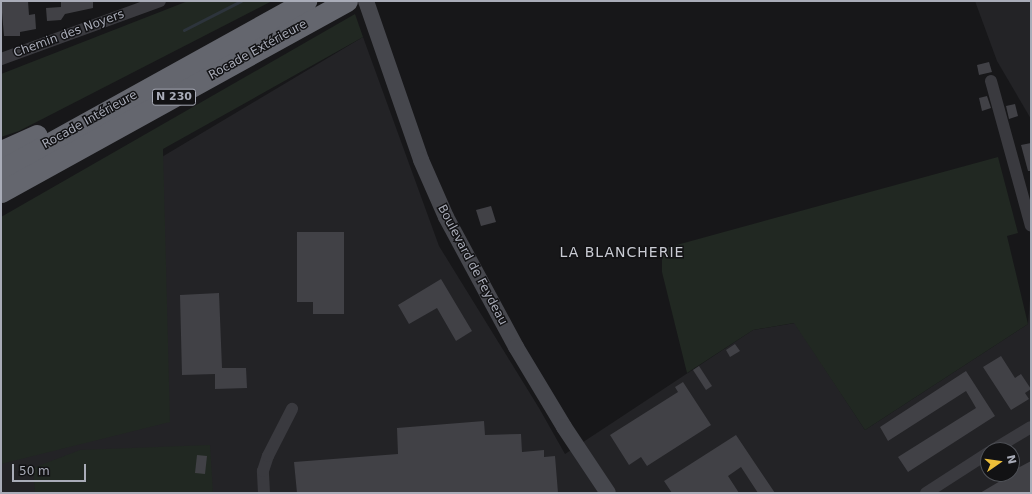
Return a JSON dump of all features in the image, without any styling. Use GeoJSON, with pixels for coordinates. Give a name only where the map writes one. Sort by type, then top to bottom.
{"type":"FeatureCollection","features":[{"type":"Feature","properties":{"kind":"highway","name":"Rocade Intérieure"},"geometry":{"type":"LineString","coordinates":[[1,170],[306,1]]}},
{"type":"Feature","properties":{"kind":"highway","name":"Rocade Extérieure"},"geometry":{"type":"LineString","coordinates":[[1,192],[347,1]]}},
{"type":"Feature","properties":{"kind":"highway"},"geometry":{"type":"LineString","coordinates":[[1,151],[157,83]]}},
{"type":"Feature","properties":{"kind":"highway"},"geometry":{"type":"LineString","coordinates":[[1,205],[83,148]]}},
{"type":"Feature","properties":{"kind":"main road","name":"Boulevard de Feydeau"},"geometry":{"type":"LineString","coordinates":[[366,1],[421,160],[446,217],[521,357],[564,428],[608,493]]}},
{"type":"Feature","properties":{"kind":"street","name":"Chemin des Noyers"},"geometry":{"type":"LineString","coordinates":[[1,59],[160,1]]}},
{"type":"Feature","properties":{"kind":"street"},"geometry":{"type":"LineString","coordinates":[[991,81],[1031,226]]}},
{"type":"Feature","properties":{"kind":"street"},"geometry":{"type":"LineString","coordinates":[[264,493],[263,471],[268,456],[292,409]]}},
{"type":"Feature","properties":{"kind":"street"},"geometry":{"type":"LineString","coordinates":[[1006,442],[1031,427]]}},
{"type":"Feature","properties":{"kind":"street"},"geometry":{"type":"LineString","coordinates":[[926,493],[980,458]]}},
{"type":"Feature","properties":{"kind":"shaded area"},"geometry":{"type":"Polygon","coordinates":[[[188,1],[272,1],[19,131],[1,137],[1,74],[188,1]]]}},
{"type":"Feature","properties":{"kind":"shaded area"},"geometry":{"type":"Polygon","coordinates":[[[975,1],[1031,1],[1031,119],[997,61],[975,1]]]}},
{"type":"Feature","properties":{"kind":"shaded area"},"geometry":{"type":"Polygon","coordinates":[[[355,14],[363,37],[163,149],[170,422],[1,464],[1,217],[355,14]]]}},
{"type":"Feature","properties":{"kind":"shaded area"},"geometry":{"type":"Polygon","coordinates":[[[363,37],[439,246],[539,408],[565,454],[753,330],[795,323],[865,430],[1028,324],[1031,285],[1031,493],[1,493],[1,253],[363,37]]]}},
{"type":"Feature","properties":{"kind":"shaded area"},"geometry":{"type":"Polygon","coordinates":[[[998,157],[1018,233],[1007,236],[1028,324],[865,430],[794,323],[753,330],[687,373],[662,272],[662,249],[998,157]]]}},
{"type":"Feature","properties":{"kind":"shaded area"},"geometry":{"type":"Polygon","coordinates":[[[210,445],[213,493],[35,493],[33,468],[80,450],[210,445]]]}},
{"type":"Feature","properties":{"kind":"building"},"geometry":{"type":"Polygon","coordinates":[[[1,1],[28,1],[29,15],[35,14],[36,29],[20,32],[20,36],[4,36],[1,1]]]}},
{"type":"Feature","properties":{"kind":"building"},"geometry":{"type":"Polygon","coordinates":[[[61,1],[93,1],[93,8],[65,14],[61,20],[47,21],[46,8],[61,7],[61,1]]]}},
{"type":"Feature","properties":{"kind":"building"},"geometry":{"type":"Polygon","coordinates":[[[989,62],[992,72],[979,75],[977,65],[989,62]]]}},
{"type":"Feature","properties":{"kind":"building"},"geometry":{"type":"Polygon","coordinates":[[[987,96],[991,108],[982,111],[979,98],[987,96]]]}},
{"type":"Feature","properties":{"kind":"building"},"geometry":{"type":"Polygon","coordinates":[[[1015,104],[1018,116],[1009,119],[1006,106],[1015,104]]]}},
{"type":"Feature","properties":{"kind":"building"},"geometry":{"type":"Polygon","coordinates":[[[1031,143],[1031,171],[1028,171],[1021,145],[1031,143]]]}},
{"type":"Feature","properties":{"kind":"building"},"geometry":{"type":"Polygon","coordinates":[[[491,206],[496,222],[481,226],[476,210],[491,206]]]}},
{"type":"Feature","properties":{"kind":"building"},"geometry":{"type":"Polygon","coordinates":[[[297,232],[344,232],[344,314],[313,314],[313,302],[297,302],[297,232]]]}},
{"type":"Feature","properties":{"kind":"building"},"geometry":{"type":"Polygon","coordinates":[[[441,279],[472,331],[456,341],[437,308],[409,324],[398,305],[441,279]]]}},
{"type":"Feature","properties":{"kind":"building"},"geometry":{"type":"Polygon","coordinates":[[[219,293],[222,368],[246,368],[247,388],[215,389],[215,374],[182,375],[180,295],[219,293]]]}},
{"type":"Feature","properties":{"kind":"building"},"geometry":{"type":"Polygon","coordinates":[[[735,344],[740,351],[730,357],[726,350],[735,344]]]}},
{"type":"Feature","properties":{"kind":"building"},"geometry":{"type":"Polygon","coordinates":[[[1001,356],[1015,378],[1021,374],[1031,389],[1025,393],[1029,399],[1011,410],[983,367],[1001,356]]]}},
{"type":"Feature","properties":{"kind":"building"},"geometry":{"type":"Polygon","coordinates":[[[699,366],[712,386],[706,390],[693,370],[699,366]]]}},
{"type":"Feature","properties":{"kind":"building"},"geometry":{"type":"Polygon","coordinates":[[[966,371],[995,416],[908,472],[898,457],[976,408],[966,391],[888,441],[880,427],[966,371]]]}},
{"type":"Feature","properties":{"kind":"building"},"geometry":{"type":"Polygon","coordinates":[[[683,382],[711,425],[647,466],[641,457],[629,465],[610,435],[678,392],[675,387],[683,382]]]}},
{"type":"Feature","properties":{"kind":"building"},"geometry":{"type":"Polygon","coordinates":[[[484,421],[485,435],[521,434],[522,452],[544,450],[544,457],[555,456],[558,493],[297,493],[294,462],[398,454],[397,428],[484,421]]]}},
{"type":"Feature","properties":{"kind":"building"},"geometry":{"type":"Polygon","coordinates":[[[736,435],[775,493],[758,493],[741,467],[728,476],[739,493],[672,493],[664,481],[736,435]]]}},
{"type":"Feature","properties":{"kind":"building"},"geometry":{"type":"Polygon","coordinates":[[[197,455],[207,456],[205,474],[195,473],[197,455]]]}},
{"type":"Feature","properties":{"kind":"building"},"geometry":{"type":"Polygon","coordinates":[[[1031,461],[1031,493],[980,493],[999,482],[1020,482],[1020,467],[1031,461]]]}},
{"type":"Feature","properties":{"kind":"waterway"},"geometry":{"type":"LineString","coordinates":[[184,30],[241,1]]}},
{"type":"Feature","properties":{"kind":"district","name":"LA BLANCHERIE"},"geometry":{"type":"Point","coordinates":[622,252]}}]}
